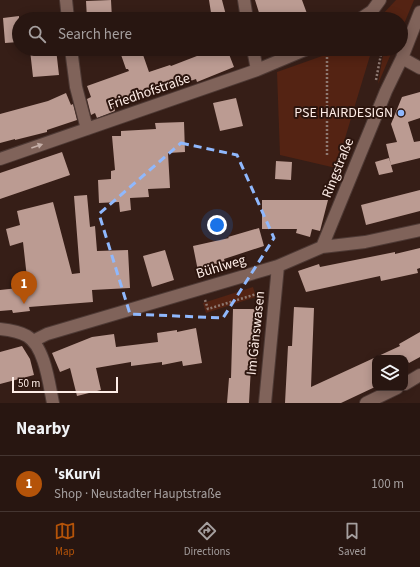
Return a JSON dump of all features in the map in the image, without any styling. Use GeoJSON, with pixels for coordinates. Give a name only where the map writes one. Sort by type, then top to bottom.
{"type":"FeatureCollection","features":[{"type":"Feature","properties":{"kind":"street"},"geometry":{"type":"LineString","coordinates":[[66,0],[67,12]]}},
{"type":"Feature","properties":{"kind":"street"},"geometry":{"type":"LineString","coordinates":[[244,0],[246,12]]}},
{"type":"Feature","properties":{"kind":"street"},"geometry":{"type":"LineString","coordinates":[[370,12],[380,0]]}},
{"type":"Feature","properties":{"kind":"street","name":"Ringstraße"},"geometry":{"type":"LineString","coordinates":[[408,43],[420,12]]}},
{"type":"Feature","properties":{"kind":"street"},"geometry":{"type":"LineString","coordinates":[[72,56],[76,87],[87,129]]}},
{"type":"Feature","properties":{"kind":"street"},"geometry":{"type":"LineString","coordinates":[[254,56],[257,70]]}},
{"type":"Feature","properties":{"kind":"street","name":"Friedhofstraße"},"geometry":{"type":"LineString","coordinates":[[0,159],[257,70],[290,56]]}},
{"type":"Feature","properties":{"kind":"street"},"geometry":{"type":"LineString","coordinates":[[402,58],[420,68]]}},
{"type":"Feature","properties":{"kind":"street","name":"Ringstraße"},"geometry":{"type":"LineString","coordinates":[[322,247],[386,91],[402,58]]}},
{"type":"Feature","properties":{"kind":"street","name":"Bühlweg"},"geometry":{"type":"LineString","coordinates":[[33,340],[52,333],[278,266],[322,247],[365,242],[420,230]]}},
{"type":"Feature","properties":{"kind":"street","name":"Im Gänswasen"},"geometry":{"type":"LineString","coordinates":[[265,403],[278,266]]}},
{"type":"Feature","properties":{"kind":"street"},"geometry":{"type":"LineString","coordinates":[[0,329],[22,334],[33,340],[39,349],[43,361],[53,403]]}},
{"type":"Feature","properties":{"kind":"street"},"geometry":{"type":"LineString","coordinates":[[408,382],[420,376]]}},
{"type":"Feature","properties":{"kind":"street"},"geometry":{"type":"LineString","coordinates":[[366,403],[391,391]]}},
{"type":"Feature","properties":{"kind":"path"},"geometry":{"type":"LineString","coordinates":[[327,56],[328,155]]}},
{"type":"Feature","properties":{"kind":"path"},"geometry":{"type":"LineString","coordinates":[[375,83],[381,56]]}},
{"type":"Feature","properties":{"kind":"path"},"geometry":{"type":"LineString","coordinates":[[204,300],[208,309],[263,292]]}},
{"type":"Feature","properties":{"kind":"highlighted area"},"geometry":{"type":"Polygon","coordinates":[[[181,143],[237,155],[274,238],[223,318],[130,314],[99,214],[181,143]]]}},
{"type":"Feature","properties":{"kind":"shaded area"},"geometry":{"type":"Polygon","coordinates":[[[396,0],[414,0],[408,14],[408,12],[385,12],[396,0]]]}},
{"type":"Feature","properties":{"kind":"shaded area"},"geometry":{"type":"Polygon","coordinates":[[[322,56],[370,56],[336,168],[280,155],[277,72],[322,56]]]}},
{"type":"Feature","properties":{"kind":"shaded area"},"geometry":{"type":"Polygon","coordinates":[[[383,56],[390,56],[378,84],[383,56]]]}},
{"type":"Feature","properties":{"kind":"shaded area"},"geometry":{"type":"Polygon","coordinates":[[[253,287],[256,297],[206,313],[203,303],[253,287]]]}},
{"type":"Feature","properties":{"kind":"building"},"geometry":{"type":"Polygon","coordinates":[[[111,0],[112,12],[87,12],[86,1],[111,0]]]}},
{"type":"Feature","properties":{"kind":"building"},"geometry":{"type":"Polygon","coordinates":[[[209,0],[222,0],[225,12],[211,12],[209,0]]]}},
{"type":"Feature","properties":{"kind":"building"},"geometry":{"type":"Polygon","coordinates":[[[255,0],[302,0],[306,12],[259,12],[255,0]]]}},
{"type":"Feature","properties":{"kind":"building"},"geometry":{"type":"Polygon","coordinates":[[[12,17],[12,42],[5,43],[3,18],[12,17]]]}},
{"type":"Feature","properties":{"kind":"building"},"geometry":{"type":"Polygon","coordinates":[[[31,56],[57,56],[59,75],[33,77],[31,56]]]}},
{"type":"Feature","properties":{"kind":"building"},"geometry":{"type":"Polygon","coordinates":[[[121,56],[143,56],[149,72],[170,65],[171,66],[197,56],[230,56],[234,67],[197,82],[196,79],[145,97],[143,94],[113,104],[115,111],[97,118],[95,113],[91,115],[87,99],[91,97],[87,86],[129,71],[126,69],[121,56]]]}},
{"type":"Feature","properties":{"kind":"building"},"geometry":{"type":"Polygon","coordinates":[[[420,92],[420,118],[408,122],[414,142],[420,141],[420,158],[391,165],[386,144],[397,142],[391,124],[402,97],[420,92]]]}},
{"type":"Feature","properties":{"kind":"building"},"geometry":{"type":"Polygon","coordinates":[[[66,93],[71,105],[73,104],[77,120],[47,130],[47,132],[0,143],[0,114],[48,101],[66,93]]]}},
{"type":"Feature","properties":{"kind":"building"},"geometry":{"type":"Polygon","coordinates":[[[236,98],[243,126],[220,131],[213,103],[236,98]]]}},
{"type":"Feature","properties":{"kind":"building"},"geometry":{"type":"Polygon","coordinates":[[[184,122],[185,152],[168,153],[170,188],[148,189],[149,197],[130,198],[131,210],[120,212],[119,202],[99,203],[98,180],[111,179],[111,171],[115,170],[112,136],[121,136],[121,131],[156,129],[155,123],[184,122]]]}},
{"type":"Feature","properties":{"kind":"building"},"geometry":{"type":"Polygon","coordinates":[[[62,152],[70,175],[0,199],[0,173],[62,152]]]}},
{"type":"Feature","properties":{"kind":"building"},"geometry":{"type":"Polygon","coordinates":[[[389,158],[393,172],[379,175],[375,162],[389,158]]]}},
{"type":"Feature","properties":{"kind":"building"},"geometry":{"type":"Polygon","coordinates":[[[276,161],[292,162],[291,180],[275,179],[276,161]]]}},
{"type":"Feature","properties":{"kind":"building"},"geometry":{"type":"Polygon","coordinates":[[[420,190],[420,211],[366,225],[361,205],[420,190]]]}},
{"type":"Feature","properties":{"kind":"building"},"geometry":{"type":"Polygon","coordinates":[[[87,195],[90,227],[95,226],[97,251],[128,250],[130,288],[92,290],[93,302],[29,307],[30,311],[13,313],[12,310],[0,311],[0,290],[28,287],[23,242],[10,246],[6,229],[20,225],[17,211],[53,202],[72,274],[80,273],[74,196],[87,195]]]}},
{"type":"Feature","properties":{"kind":"building"},"geometry":{"type":"Polygon","coordinates":[[[262,200],[328,200],[320,231],[312,229],[310,237],[296,233],[297,229],[262,229],[262,200]]]}},
{"type":"Feature","properties":{"kind":"building"},"geometry":{"type":"Polygon","coordinates":[[[259,228],[264,246],[224,259],[226,266],[198,271],[193,246],[229,238],[228,237],[259,228]]]}},
{"type":"Feature","properties":{"kind":"building"},"geometry":{"type":"Polygon","coordinates":[[[420,248],[420,268],[417,269],[418,273],[381,281],[380,276],[306,292],[298,271],[319,264],[320,267],[395,252],[395,254],[420,248]]]}},
{"type":"Feature","properties":{"kind":"building"},"geometry":{"type":"Polygon","coordinates":[[[165,250],[174,280],[152,287],[143,256],[165,250]]]}},
{"type":"Feature","properties":{"kind":"building"},"geometry":{"type":"Polygon","coordinates":[[[294,307],[314,308],[311,387],[372,359],[372,388],[341,403],[285,403],[288,346],[292,346],[294,307]]]}},
{"type":"Feature","properties":{"kind":"building"},"geometry":{"type":"Polygon","coordinates":[[[233,309],[258,309],[256,366],[251,366],[249,403],[227,403],[229,378],[231,378],[233,309]]]}},
{"type":"Feature","properties":{"kind":"building"},"geometry":{"type":"Polygon","coordinates":[[[196,328],[202,363],[183,366],[182,361],[162,365],[162,362],[131,366],[131,362],[96,368],[101,390],[77,396],[70,368],[60,372],[52,353],[92,337],[114,334],[116,347],[158,342],[157,333],[177,330],[177,332],[196,328]]]}},
{"type":"Feature","properties":{"kind":"building"},"geometry":{"type":"Polygon","coordinates":[[[420,332],[420,357],[409,363],[408,355],[380,355],[400,346],[399,344],[420,332]]]}},
{"type":"Feature","properties":{"kind":"building"},"geometry":{"type":"Polygon","coordinates":[[[22,346],[30,359],[34,375],[0,384],[0,352],[22,346]]]}},
{"type":"Feature","properties":{"kind":"place","name":"PSE HAIRDESIGN"},"geometry":{"type":"Point","coordinates":[401,113]}},
{"type":"Feature","properties":{"kind":"place","name":"'sKurvi"},"geometry":{"type":"Point","coordinates":[24,304]}}]}
